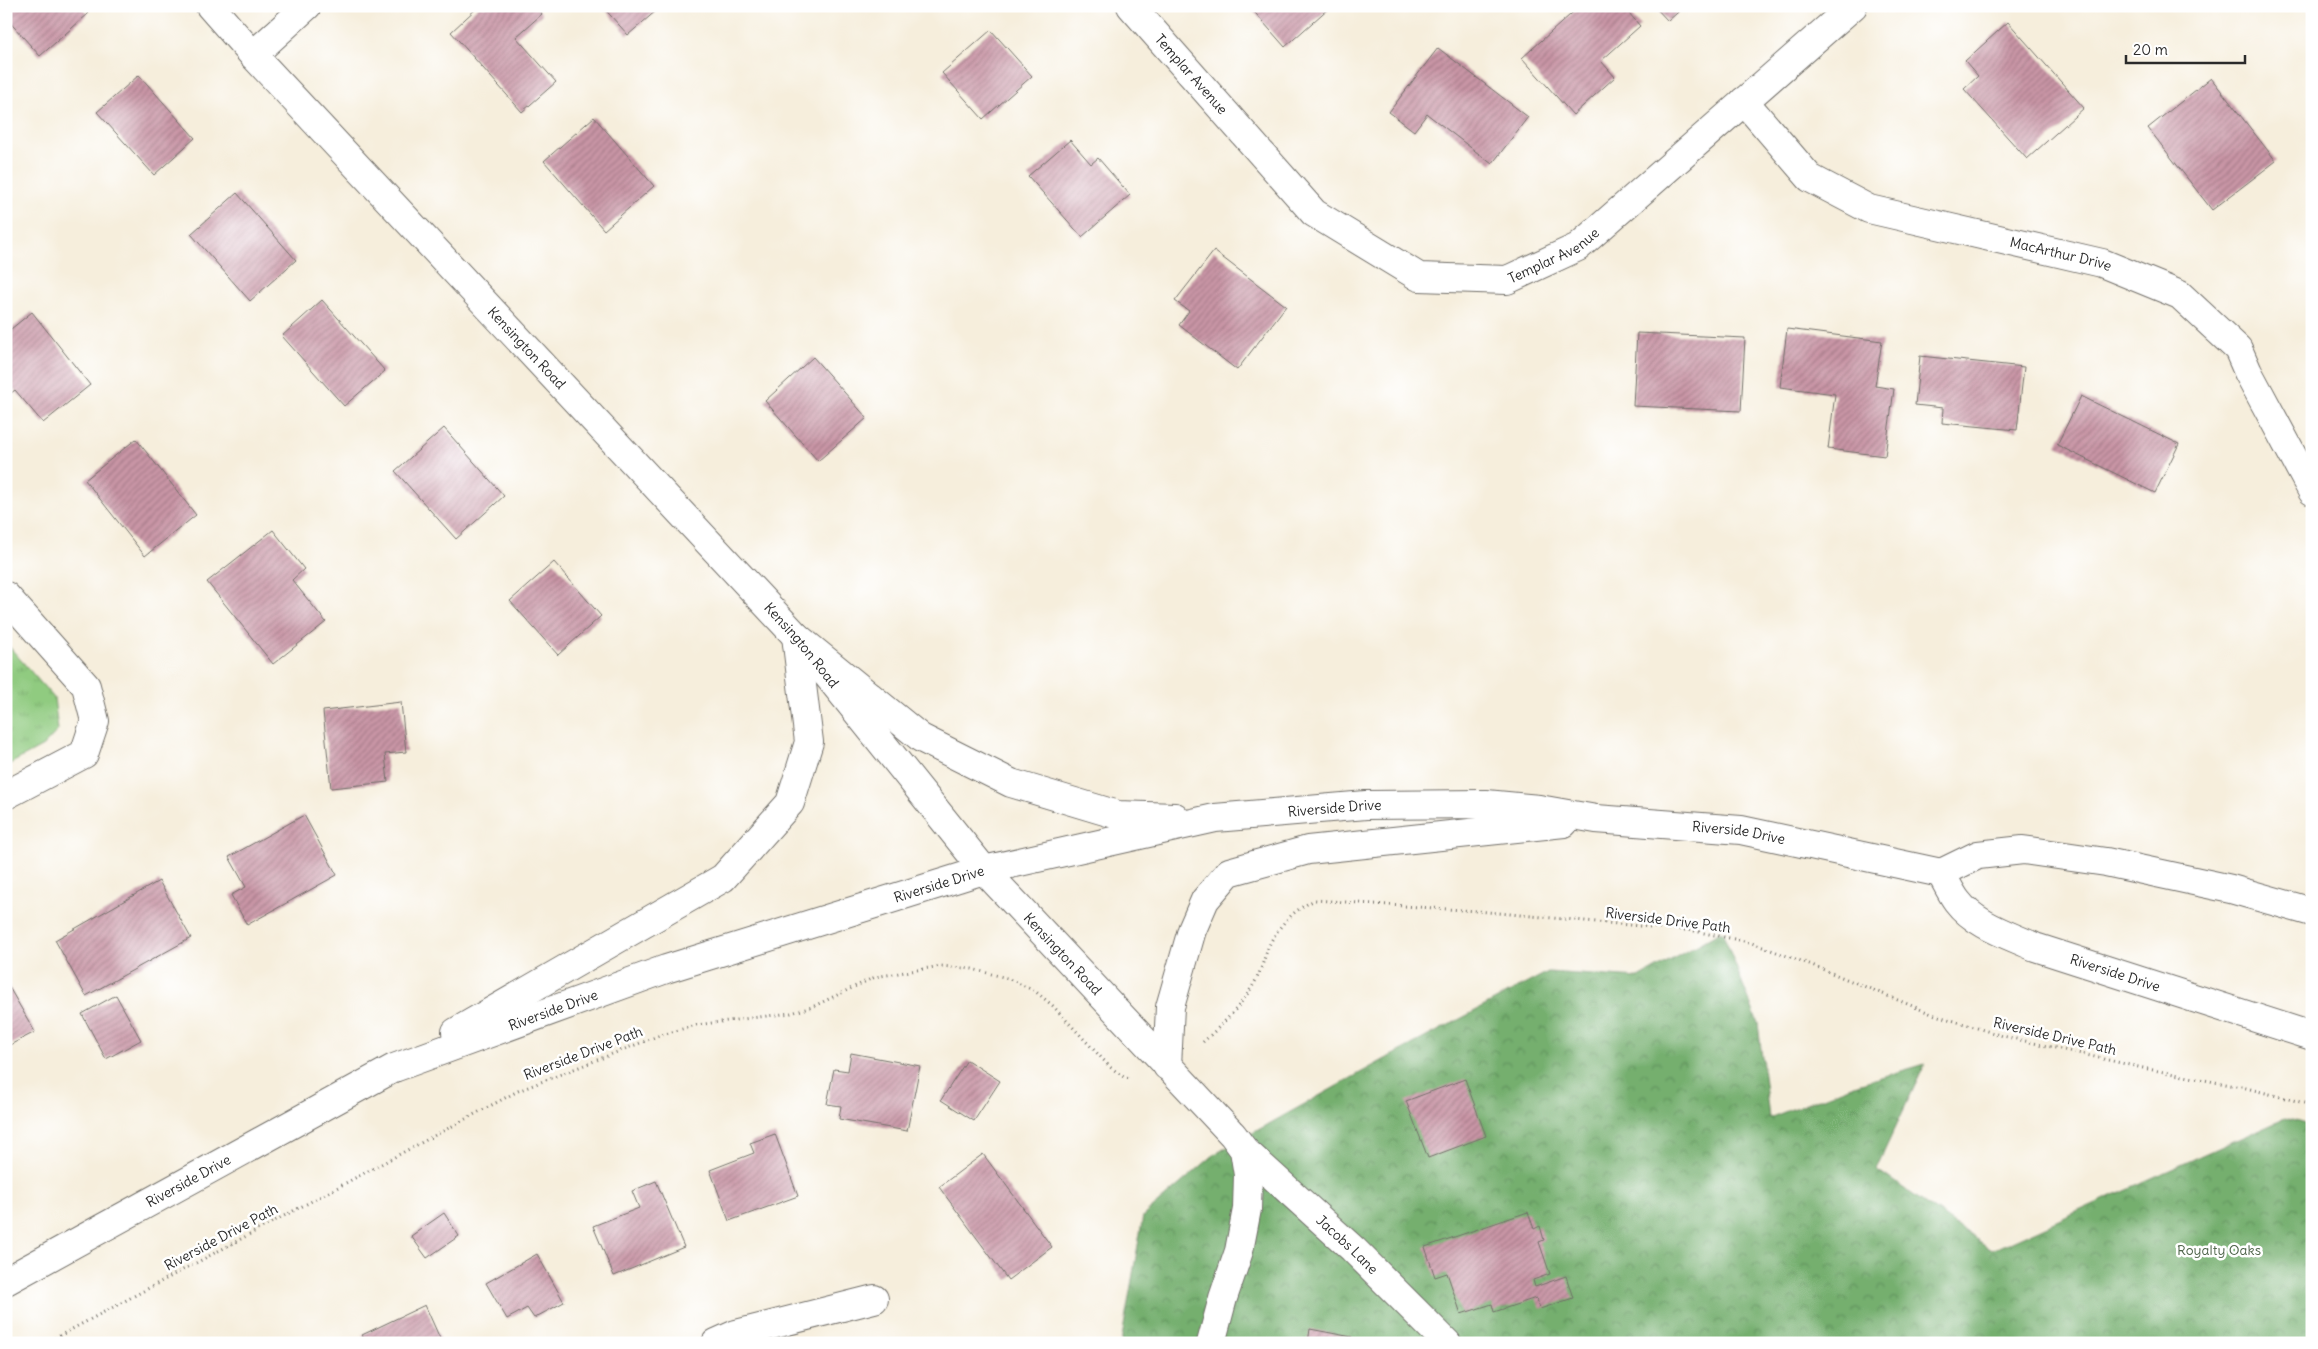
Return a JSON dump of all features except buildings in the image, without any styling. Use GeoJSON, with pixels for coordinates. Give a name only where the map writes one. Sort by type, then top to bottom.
{"type":"FeatureCollection","features":[{"type":"Feature","properties":{"kind":"main road","name":"Kensington Road"},"geometry":{"type":"LineString","coordinates":[[210,6],[253,55],[796,636],[984,870],[1233,1135],[1244,1150],[1248,1175],[1248,1209],[1239,1251],[1211,1343]]}},
{"type":"Feature","properties":{"kind":"main road"},"geometry":{"type":"LineString","coordinates":[[253,55],[307,6]]}},
{"type":"Feature","properties":{"kind":"main road","name":"Templar Avenue"},"geometry":{"type":"LineString","coordinates":[[1131,6],[1314,213],[1419,277],[1507,280],[1578,246],[1853,6]]}},
{"type":"Feature","properties":{"kind":"main road","name":"MacArthur Drive"},"geometry":{"type":"LineString","coordinates":[[1744,101],[1810,178],[1869,209],[2102,262],[2180,295],[2238,349],[2274,423],[2312,491]]}},
{"type":"Feature","properties":{"kind":"main road"},"geometry":{"type":"LineString","coordinates":[[6,596],[86,686],[95,721],[84,754],[6,795]]}},
{"type":"Feature","properties":{"kind":"main road"},"geometry":{"type":"LineString","coordinates":[[796,636],[921,738],[1011,783],[1118,815],[1215,818]]}},
{"type":"Feature","properties":{"kind":"main road"},"geometry":{"type":"LineString","coordinates":[[394,1068],[723,878],[790,802],[809,742],[796,636]]}},
{"type":"Feature","properties":{"kind":"main road","name":"Riverside Drive"},"geometry":{"type":"LineString","coordinates":[[6,1281],[394,1068],[666,969],[984,870],[1215,818],[1366,805],[1486,804],[1539,809],[1596,819],[1741,830],[1942,873],[1957,902],[1974,918],[2035,947],[2312,1036]]}},
{"type":"Feature","properties":{"kind":"main road"},"geometry":{"type":"LineString","coordinates":[[1167,1066],[1170,1007],[1192,930],[1205,900],[1229,872],[1308,850],[1596,819]]}},
{"type":"Feature","properties":{"kind":"main road"},"geometry":{"type":"LineString","coordinates":[[1942,873],[1978,855],[2023,850],[2106,862],[2231,889],[2312,912]]}},
{"type":"Feature","properties":{"kind":"main road","name":"Jacobs Lane"},"geometry":{"type":"LineString","coordinates":[[1244,1150],[1353,1249],[1447,1343]]}},
{"type":"Feature","properties":{"kind":"main road"},"geometry":{"type":"LineString","coordinates":[[716,1343],[736,1334],[874,1299]]}},
{"type":"Feature","properties":{"kind":"path","name":"Riverside Drive Path"},"geometry":{"type":"LineString","coordinates":[[1200,1044],[1220,1027],[1243,999],[1257,978],[1274,935],[1300,907],[1314,900],[1477,911],[1684,930],[1748,942],[1812,965],[1932,1014],[2003,1036],[2143,1068],[2246,1088],[2312,1105]]}},
{"type":"Feature","properties":{"kind":"path","name":"Riverside Drive Path"},"geometry":{"type":"LineString","coordinates":[[46,1343],[518,1091],[658,1036],[696,1025],[791,1013],[812,1007],[875,977],[941,966],[972,969],[1006,978],[1035,991],[1053,1006],[1110,1067],[1125,1078],[1133,1079]]}},
{"type":"Feature","properties":{"kind":"path"},"geometry":{"type":"LineString","coordinates":[[1105,1343],[1107,1340],[1111,1343]]}},
{"type":"Feature","properties":{"kind":"green space"},"geometry":{"type":"Polygon","coordinates":[[[6,643],[54,698],[58,730],[43,746],[6,766],[6,643]]]}},
{"type":"Feature","properties":{"kind":"green space","name":"Royalty Oaks"},"geometry":{"type":"Polygon","coordinates":[[[1722,931],[1758,1023],[1769,1118],[1854,1085],[1925,1064],[1876,1169],[1992,1250],[2285,1118],[2312,1126],[2312,1343],[1121,1343],[1143,1216],[1215,1154],[1387,1058],[1548,972],[1639,978],[1722,931]]]}}]}
